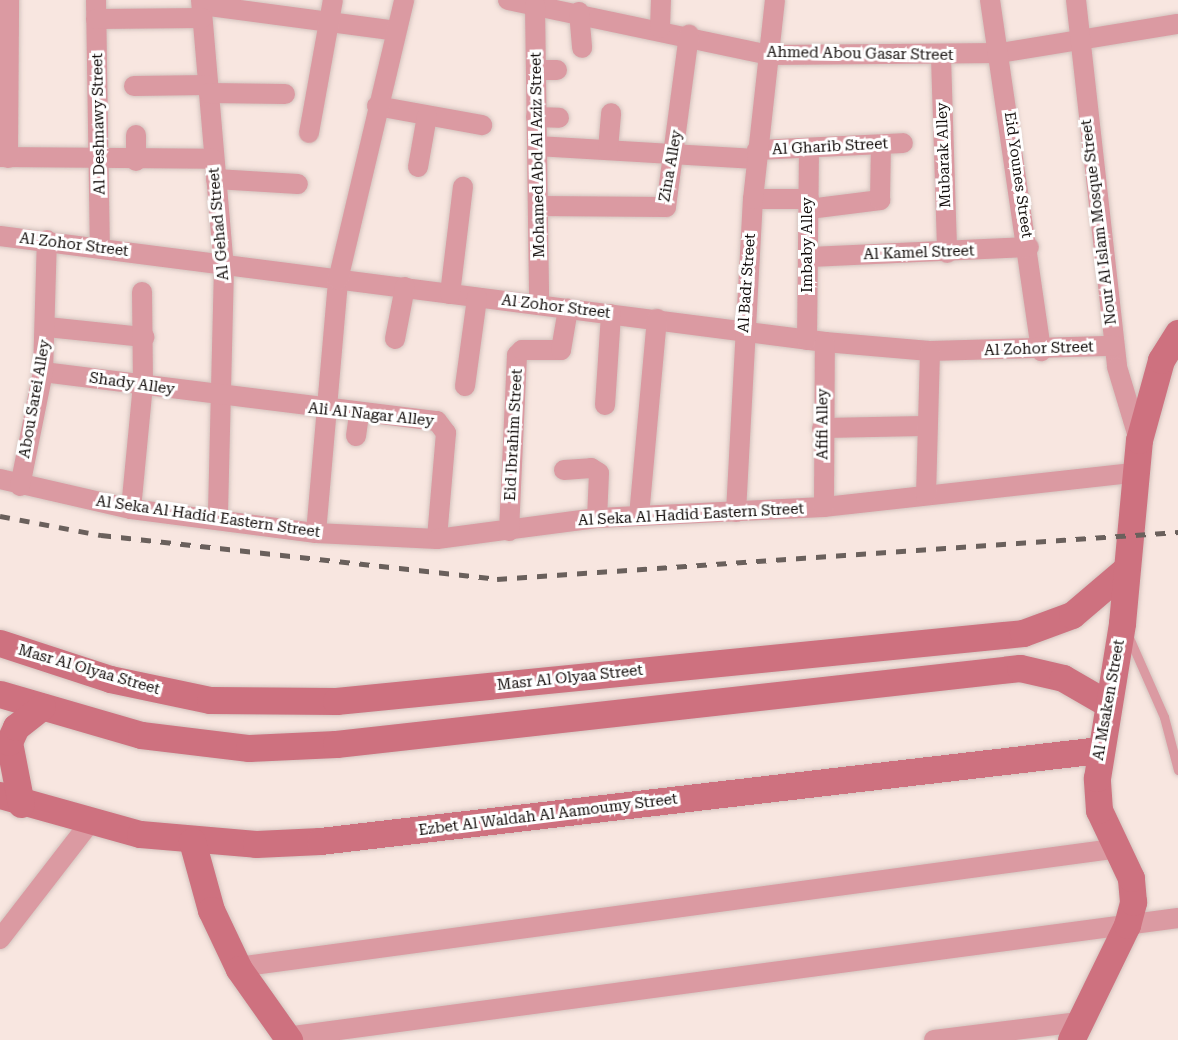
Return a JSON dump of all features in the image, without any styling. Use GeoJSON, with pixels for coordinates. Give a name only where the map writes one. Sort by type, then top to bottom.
{"type":"FeatureCollection","features":[{"type":"Feature","properties":{"kind":"street"},"geometry":{"type":"LineString","coordinates":[[9,0],[4,157],[99,162],[213,159]]}},
{"type":"Feature","properties":{"kind":"street"},"geometry":{"type":"LineString","coordinates":[[309,133],[333,0]]}},
{"type":"Feature","properties":{"kind":"street"},"geometry":{"type":"LineString","coordinates":[[316,533],[324,410],[338,280],[377,106],[404,0]]}},
{"type":"Feature","properties":{"kind":"street","name":"Ahmed Abou Gasar Street"},"geometry":{"type":"LineString","coordinates":[[508,0],[579,12],[612,9],[660,28],[769,54],[941,57],[1000,53],[1178,24]]}},
{"type":"Feature","properties":{"kind":"street"},"geometry":{"type":"LineString","coordinates":[[660,28],[661,0]]}},
{"type":"Feature","properties":{"kind":"street","name":"Al Badr Street"},"geometry":{"type":"LineString","coordinates":[[735,512],[743,330],[753,199],[775,0]]}},
{"type":"Feature","properties":{"kind":"street","name":"Eid Younes Street"},"geometry":{"type":"LineString","coordinates":[[990,0],[1029,247],[1041,351]]}},
{"type":"Feature","properties":{"kind":"street","name":"Nour Al Islam Mosque Street"},"geometry":{"type":"LineString","coordinates":[[1077,0],[1079,41],[1114,346],[1139,440]]}},
{"type":"Feature","properties":{"kind":"street","name":"Mohamed Abd Al Aziz Street"},"geometry":{"type":"LineString","coordinates":[[535,5],[539,304]]}},
{"type":"Feature","properties":{"kind":"street"},"geometry":{"type":"LineString","coordinates":[[96,9],[202,8],[329,21],[396,31]]}},
{"type":"Feature","properties":{"kind":"street","name":"Al Gehad Street"},"geometry":{"type":"LineString","coordinates":[[202,8],[213,159],[224,267],[218,520]]}},
{"type":"Feature","properties":{"kind":"street","name":"Al Deshnawy Street"},"geometry":{"type":"LineString","coordinates":[[96,9],[100,247]]}},
{"type":"Feature","properties":{"kind":"street"},"geometry":{"type":"LineString","coordinates":[[579,12],[582,48]]}},
{"type":"Feature","properties":{"kind":"street","name":"Zina Alley"},"geometry":{"type":"LineString","coordinates":[[539,206],[663,210],[675,154],[689,35]]}},
{"type":"Feature","properties":{"kind":"street","name":"Mubarak Alley"},"geometry":{"type":"LineString","coordinates":[[941,57],[947,253]]}},
{"type":"Feature","properties":{"kind":"street"},"geometry":{"type":"LineString","coordinates":[[537,70],[557,70]]}},
{"type":"Feature","properties":{"kind":"street"},"geometry":{"type":"LineString","coordinates":[[134,86],[285,94]]}},
{"type":"Feature","properties":{"kind":"street"},"geometry":{"type":"LineString","coordinates":[[377,106],[482,125]]}},
{"type":"Feature","properties":{"kind":"street"},"geometry":{"type":"LineString","coordinates":[[608,149],[611,113]]}},
{"type":"Feature","properties":{"kind":"street"},"geometry":{"type":"LineString","coordinates":[[418,167],[427,116]]}},
{"type":"Feature","properties":{"kind":"street"},"geometry":{"type":"LineString","coordinates":[[536,117],[559,118]]}},
{"type":"Feature","properties":{"kind":"street"},"geometry":{"type":"LineString","coordinates":[[136,135],[136,161]]}},
{"type":"Feature","properties":{"kind":"street","name":"Al Gharib Street"},"geometry":{"type":"LineString","coordinates":[[537,146],[675,154],[757,154],[903,143]]}},
{"type":"Feature","properties":{"kind":"street"},"geometry":{"type":"LineString","coordinates":[[753,199],[809,204],[878,202],[881,145]]}},
{"type":"Feature","properties":{"kind":"street","name":"Imbaby Alley"},"geometry":{"type":"LineString","coordinates":[[809,151],[809,257],[816,341]]}},
{"type":"Feature","properties":{"kind":"street"},"geometry":{"type":"LineString","coordinates":[[216,179],[298,184]]}},
{"type":"Feature","properties":{"kind":"street"},"geometry":{"type":"LineString","coordinates":[[450,294],[463,187]]}},
{"type":"Feature","properties":{"kind":"street","name":"Al Zohor Street"},"geometry":{"type":"LineString","coordinates":[[0,236],[100,247],[224,267],[405,287],[816,341],[930,351],[1041,351],[1114,346]]}},
{"type":"Feature","properties":{"kind":"street","name":"Abou Sarei Alley"},"geometry":{"type":"LineString","coordinates":[[20,486],[43,372],[47,327],[47,240]]}},
{"type":"Feature","properties":{"kind":"street","name":"Al Kamel Street"},"geometry":{"type":"LineString","coordinates":[[809,257],[947,253],[1029,247]]}},
{"type":"Feature","properties":{"kind":"street"},"geometry":{"type":"LineString","coordinates":[[395,339],[405,287]]}},
{"type":"Feature","properties":{"kind":"street"},"geometry":{"type":"LineString","coordinates":[[131,508],[143,385],[142,292]]}},
{"type":"Feature","properties":{"kind":"street"},"geometry":{"type":"LineString","coordinates":[[465,386],[477,298]]}},
{"type":"Feature","properties":{"kind":"street","name":"Eid Ibrahim Street"},"geometry":{"type":"LineString","coordinates":[[509,531],[518,353],[561,350],[568,309]]}},
{"type":"Feature","properties":{"kind":"street"},"geometry":{"type":"LineString","coordinates":[[605,405],[611,314]]}},
{"type":"Feature","properties":{"kind":"street"},"geometry":{"type":"LineString","coordinates":[[639,516],[657,319]]}},
{"type":"Feature","properties":{"kind":"street"},"geometry":{"type":"LineString","coordinates":[[47,327],[144,337]]}},
{"type":"Feature","properties":{"kind":"street","name":"Al Msaken Street"},"geometry":{"type":"LineString","coordinates":[[1075,1031],[1127,925],[1131,878],[1119,848],[1099,810],[1099,750],[1122,623],[1134,473],[1139,440],[1167,371],[1178,333]]}},
{"type":"Feature","properties":{"kind":"street","name":"Afifi Alley"},"geometry":{"type":"LineString","coordinates":[[816,341],[822,428],[824,507]]}},
{"type":"Feature","properties":{"kind":"street"},"geometry":{"type":"LineString","coordinates":[[926,495],[925,426],[930,351]]}},
{"type":"Feature","properties":{"kind":"street","name":"Shady Alley"},"geometry":{"type":"LineString","coordinates":[[43,372],[220,397]]}},
{"type":"Feature","properties":{"kind":"street","name":"Ali Al Nagar Alley"},"geometry":{"type":"LineString","coordinates":[[220,397],[359,414],[437,420],[444,427],[437,539]]}},
{"type":"Feature","properties":{"kind":"street"},"geometry":{"type":"LineString","coordinates":[[356,436],[359,414]]}},
{"type":"Feature","properties":{"kind":"street"},"geometry":{"type":"LineString","coordinates":[[822,428],[925,426]]}},
{"type":"Feature","properties":{"kind":"street"},"geometry":{"type":"LineString","coordinates":[[564,470],[591,468],[599,473],[597,518]]}},
{"type":"Feature","properties":{"kind":"street","name":"Al Seka Al Hadid Eastern Street"},"geometry":{"type":"LineString","coordinates":[[0,479],[20,486],[131,508],[218,520],[316,533],[437,539],[597,518],[824,507],[1134,473]]}},
{"type":"Feature","properties":{"kind":"street","name":"Masr Al Olyaa Street"},"geometry":{"type":"LineString","coordinates":[[0,643],[110,679],[210,700],[336,701],[1023,633],[1072,615],[1126,569]]}},
{"type":"Feature","properties":{"kind":"street"},"geometry":{"type":"LineString","coordinates":[[0,694],[141,735],[205,745],[336,744],[1020,668],[1063,678],[1108,704]]}},
{"type":"Feature","properties":{"kind":"street"},"geometry":{"type":"LineString","coordinates":[[205,745],[210,700]]}},
{"type":"Feature","properties":{"kind":"street"},"geometry":{"type":"LineString","coordinates":[[11,799],[9,742],[16,727],[42,707]]}},
{"type":"Feature","properties":{"kind":"street","name":"Ezbet Al Waldah Al Aamoumy Street"},"geometry":{"type":"LineString","coordinates":[[11,799],[89,824],[192,841],[320,842],[1099,750]]}},
{"type":"Feature","properties":{"kind":"street"},"geometry":{"type":"LineString","coordinates":[[0,939],[89,824]]}},
{"type":"Feature","properties":{"kind":"street"},"geometry":{"type":"LineString","coordinates":[[192,841],[211,910],[238,967],[282,1037],[1178,918]]}},
{"type":"Feature","properties":{"kind":"street"},"geometry":{"type":"LineString","coordinates":[[238,967],[1119,848]]}},
{"type":"Feature","properties":{"kind":"street"},"geometry":{"type":"LineString","coordinates":[[934,1040],[1075,1031]]}},
{"type":"Feature","properties":{"kind":"lane"},"geometry":{"type":"LineString","coordinates":[[1122,623],[1164,717],[1178,770]]}},
{"type":"Feature","properties":{"kind":"railway"},"geometry":{"type":"LineString","coordinates":[[0,516],[101,535],[497,579],[1178,532]]}}]}
